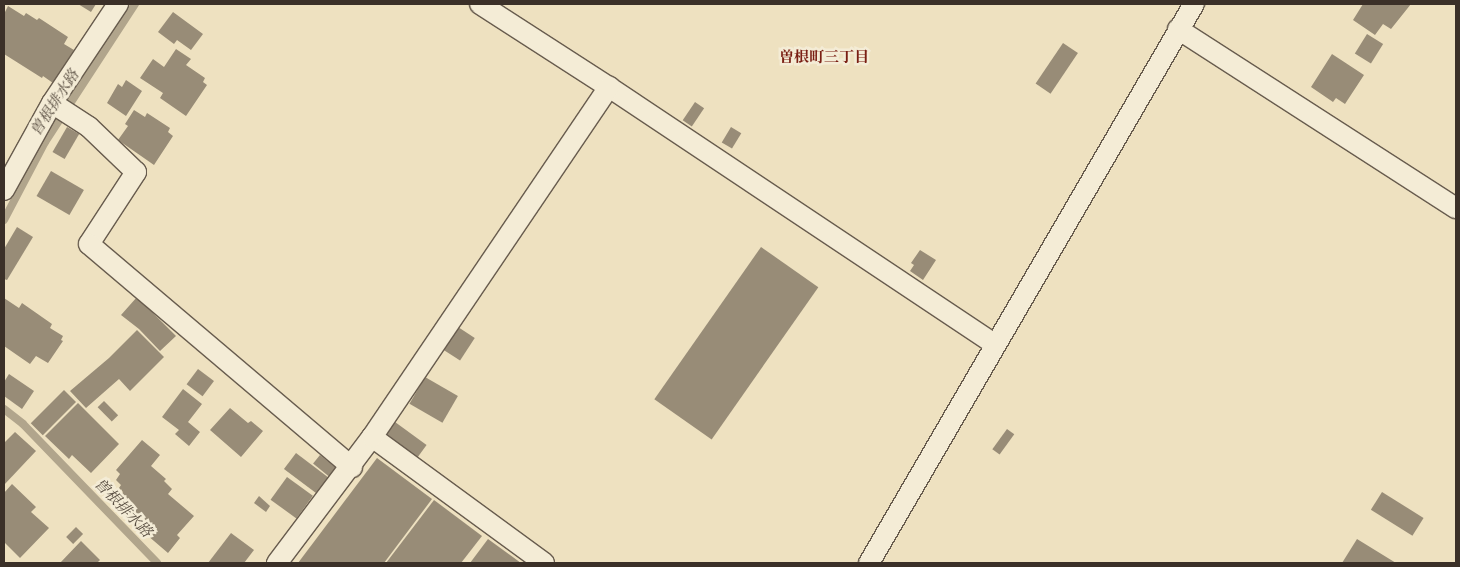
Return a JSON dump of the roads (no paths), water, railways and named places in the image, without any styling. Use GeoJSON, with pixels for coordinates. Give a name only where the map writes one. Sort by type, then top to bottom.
{"type":"FeatureCollection","features":[{"type":"Feature","properties":{"kind":"street"},"geometry":{"type":"LineString","coordinates":[[4,190],[60,108],[118,4]]}},
{"type":"Feature","properties":{"kind":"street"},"geometry":{"type":"LineString","coordinates":[[480,4],[609,87],[995,344]]}},
{"type":"Feature","properties":{"kind":"street"},"geometry":{"type":"LineString","coordinates":[[869,563],[1194,4]]}},
{"type":"Feature","properties":{"kind":"street"},"geometry":{"type":"LineString","coordinates":[[1178,29],[1456,208]]}},
{"type":"Feature","properties":{"kind":"street"},"geometry":{"type":"LineString","coordinates":[[277,563],[352,467],[609,87]]}},
{"type":"Feature","properties":{"kind":"street"},"geometry":{"type":"LineString","coordinates":[[60,108],[89,127],[136,172],[89,244],[352,467]]}},
{"type":"Feature","properties":{"kind":"street"},"geometry":{"type":"LineString","coordinates":[[372,437],[544,563]]}},
{"type":"Feature","properties":{"kind":"waterway","name":"曽根排水路"},"geometry":{"type":"LineString","coordinates":[[4,220],[45,142],[135,4]]}},
{"type":"Feature","properties":{"kind":"waterway","name":"曽根排水路"},"geometry":{"type":"LineString","coordinates":[[4,409],[23,424],[157,563]]}},
{"type":"Feature","properties":{"kind":"district","name":"曽根町三丁目"},"geometry":{"type":"Point","coordinates":[824,58]}}]}
